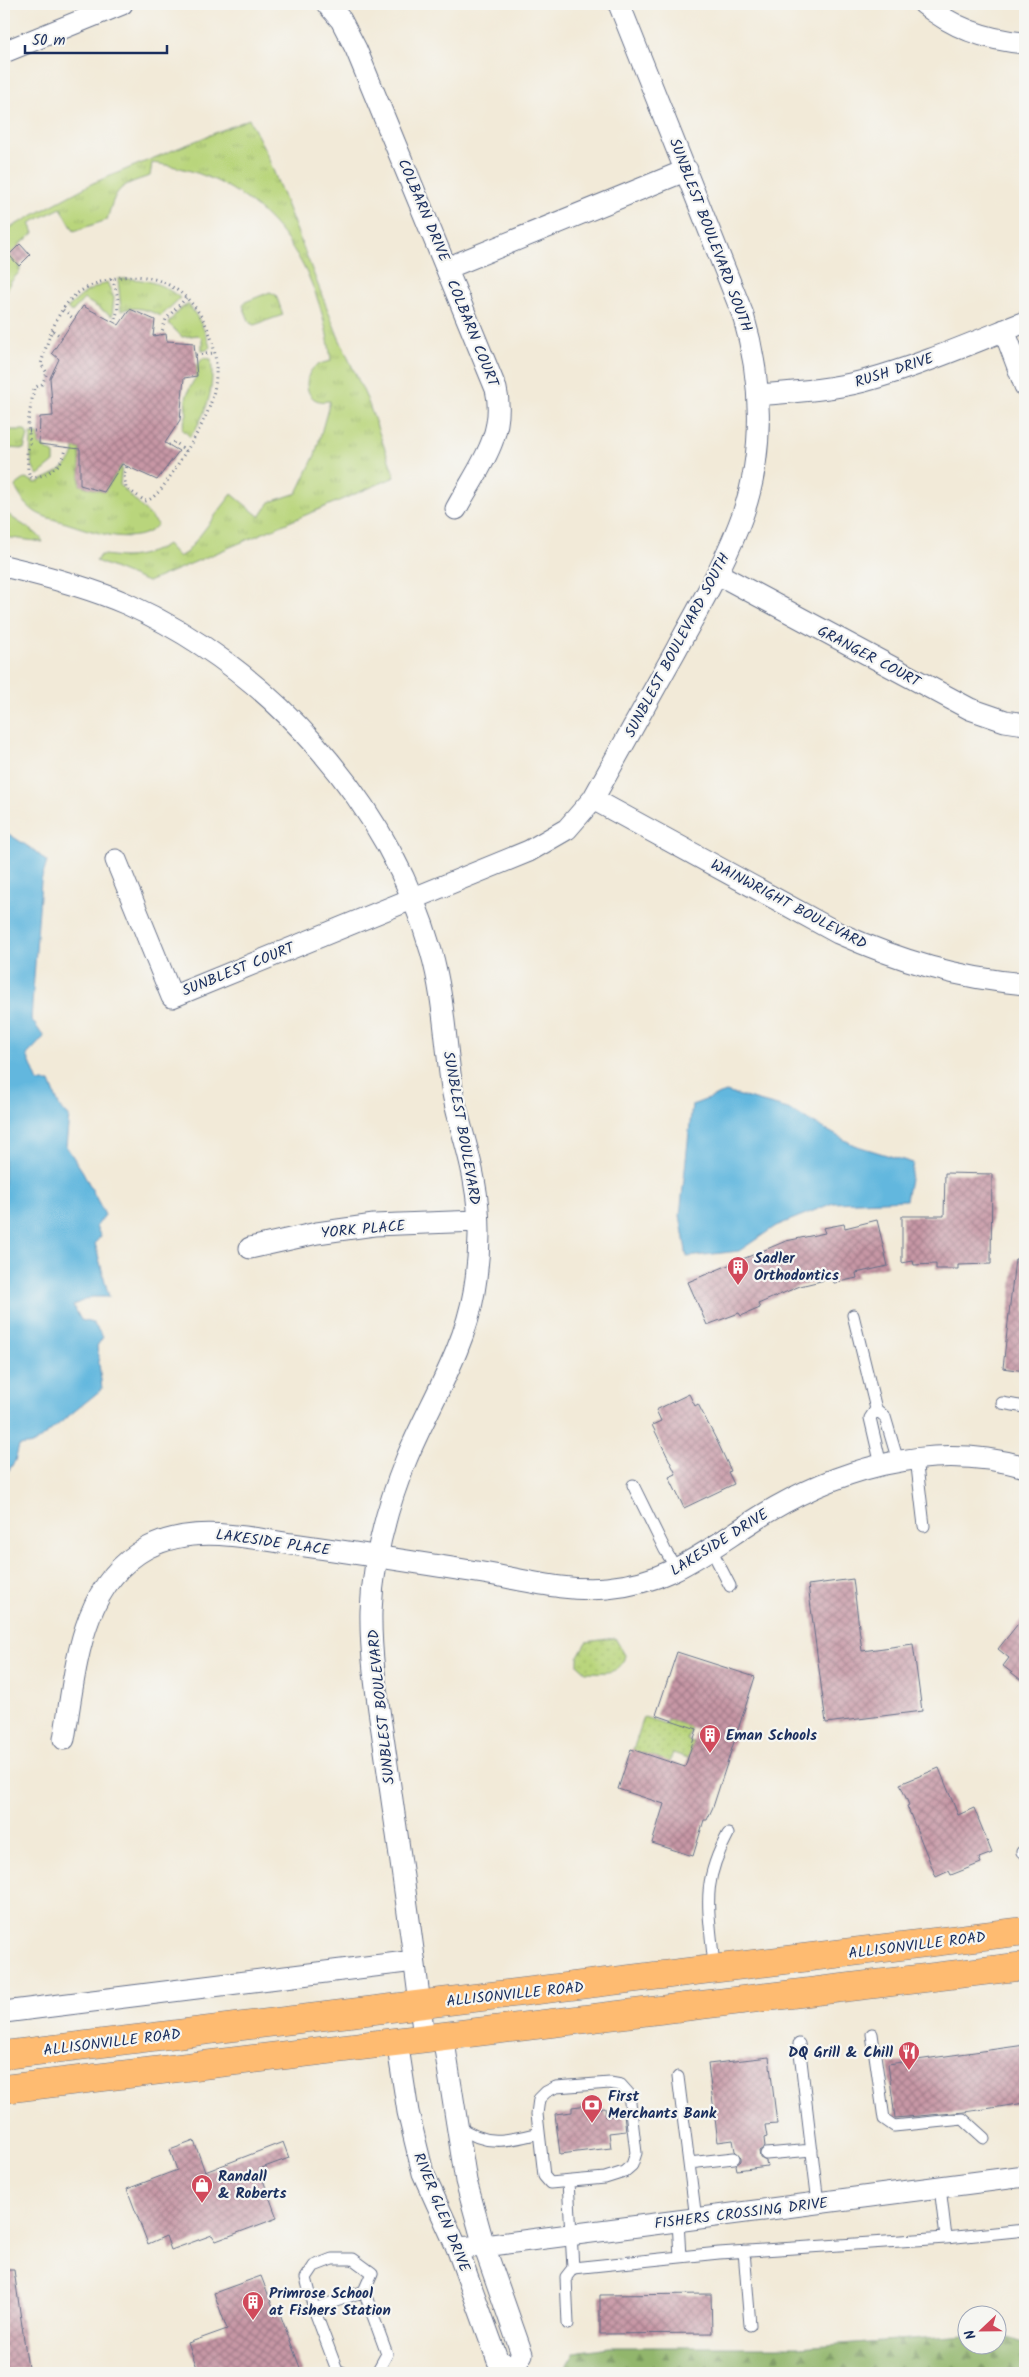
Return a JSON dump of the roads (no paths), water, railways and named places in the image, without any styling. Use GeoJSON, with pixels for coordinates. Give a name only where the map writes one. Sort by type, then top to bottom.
{"type":"FeatureCollection","features":[{"type":"Feature","properties":{"kind":"main road","name":"ALLISONVILLE ROAD"},"geometry":{"type":"LineString","coordinates":[[4,2055],[420,2004],[554,1990],[1025,1931]]}},
{"type":"Feature","properties":{"kind":"main road"},"geometry":{"type":"LineString","coordinates":[[4,2089],[1025,1966]]}},
{"type":"Feature","properties":{"kind":"street"},"geometry":{"type":"LineString","coordinates":[[4,52],[122,4]]}},
{"type":"Feature","properties":{"kind":"street","name":"COLBARN DRIVE"},"geometry":{"type":"LineString","coordinates":[[327,4],[341,20],[356,49],[447,268],[687,170]]}},
{"type":"Feature","properties":{"kind":"street","name":"SUNBLEST BOULEVARD SOUTH"},"geometry":{"type":"LineString","coordinates":[[413,897],[548,842],[567,829],[593,799],[718,574],[744,512],[754,470],[758,395],[752,345],[743,315],[687,170],[619,4]]}},
{"type":"Feature","properties":{"kind":"street"},"geometry":{"type":"LineString","coordinates":[[924,4],[947,21],[975,34],[1003,41],[1025,43]]}},
{"type":"Feature","properties":{"kind":"street","name":"COLBARN COURT"},"geometry":{"type":"LineString","coordinates":[[447,268],[496,389],[499,403],[497,431],[456,509]]}},
{"type":"Feature","properties":{"kind":"street","name":"RUSH DRIVE"},"geometry":{"type":"LineString","coordinates":[[758,395],[819,390],[863,381],[901,370],[1025,322]]}},
{"type":"Feature","properties":{"kind":"street"},"geometry":{"type":"LineString","coordinates":[[1004,330],[1025,386]]}},
{"type":"Feature","properties":{"kind":"street","name":"SUNBLEST BOULEVARD"},"geometry":{"type":"LineString","coordinates":[[4,566],[61,580],[131,606],[187,636],[243,675],[290,717],[337,772],[374,827],[413,897],[436,969],[445,1022],[451,1082],[474,1179],[478,1221],[476,1278],[469,1315],[454,1356],[406,1459],[394,1493],[377,1556],[371,1610],[375,1673],[420,2004],[434,2038]]}},
{"type":"Feature","properties":{"kind":"street","name":"GRANGER COURT"},"geometry":{"type":"LineString","coordinates":[[718,574],[954,701],[993,717],[1025,724]]}},
{"type":"Feature","properties":{"kind":"street","name":"WAINWRIGHT BOULEVARD"},"geometry":{"type":"LineString","coordinates":[[593,799],[838,933],[876,950],[955,975],[1025,984]]}},
{"type":"Feature","properties":{"kind":"street","name":"SUNBLEST COURT"},"geometry":{"type":"LineString","coordinates":[[116,860],[172,996],[413,897]]}},
{"type":"Feature","properties":{"kind":"street","name":"YORK PLACE"},"geometry":{"type":"LineString","coordinates":[[250,1248],[317,1233],[374,1226],[478,1221]]}},
{"type":"Feature","properties":{"kind":"street","name":"LAKESIDE DRIVE"},"geometry":{"type":"LineString","coordinates":[[377,1556],[559,1587],[594,1589],[629,1585],[678,1570],[748,1524],[801,1494],[837,1478],[898,1461],[960,1455],[1008,1462],[1025,1467]]}},
{"type":"Feature","properties":{"kind":"street","name":"LAKESIDE PLACE"},"geometry":{"type":"LineString","coordinates":[[64,1739],[83,1637],[91,1614],[106,1585],[117,1572],[148,1548],[181,1536],[220,1533],[377,1556]]}},
{"type":"Feature","properties":{"kind":"street"},"geometry":{"type":"LineString","coordinates":[[4,2012],[414,1961]]}},
{"type":"Feature","properties":{"kind":"street","name":"RIVER GLEN DRIVE"},"geometry":{"type":"LineString","coordinates":[[397,2041],[408,2112],[419,2158],[457,2248],[498,2361],[515,2370],[522,2354],[484,2246],[466,2181],[456,2124],[434,2038]]}},
{"type":"Feature","properties":{"kind":"street","name":"FISHERS CROSSING DRIVE"},"geometry":{"type":"LineString","coordinates":[[457,2248],[1025,2176]]}},
{"type":"Feature","properties":{"kind":"lane"},"geometry":{"type":"LineString","coordinates":[[853,1315],[876,1409],[886,1417],[898,1461],[924,1526]]}},
{"type":"Feature","properties":{"kind":"lane"},"geometry":{"type":"LineString","coordinates":[[1002,1403],[1025,1407]]}},
{"type":"Feature","properties":{"kind":"lane"},"geometry":{"type":"LineString","coordinates":[[876,1409],[870,1418],[898,1461]]}},
{"type":"Feature","properties":{"kind":"lane"},"geometry":{"type":"LineString","coordinates":[[633,1484],[665,1550],[678,1570]]}},
{"type":"Feature","properties":{"kind":"lane"},"geometry":{"type":"LineString","coordinates":[[712,1549],[730,1586]]}},
{"type":"Feature","properties":{"kind":"lane"},"geometry":{"type":"LineString","coordinates":[[713,1956],[708,1896],[710,1874],[717,1854],[728,1834]]}},
{"type":"Feature","properties":{"kind":"lane"},"geometry":{"type":"LineString","coordinates":[[872,2034],[884,2119],[894,2126],[962,2119],[984,2138]]}},
{"type":"Feature","properties":{"kind":"lane"},"geometry":{"type":"LineString","coordinates":[[799,2044],[818,2203]]}},
{"type":"Feature","properties":{"kind":"lane"},"geometry":{"type":"LineString","coordinates":[[678,2077],[689,2163],[687,2220],[680,2257]]}},
{"type":"Feature","properties":{"kind":"lane"},"geometry":{"type":"LineString","coordinates":[[610,2083],[621,2085],[630,2094],[636,2153],[632,2165],[616,2175],[568,2182],[550,2183],[545,2180],[537,2114],[539,2099],[546,2092],[556,2087],[610,2083]]}},
{"type":"Feature","properties":{"kind":"lane"},"geometry":{"type":"LineString","coordinates":[[456,2124],[482,2139],[493,2141],[539,2133]]}},
{"type":"Feature","properties":{"kind":"lane"},"geometry":{"type":"LineString","coordinates":[[766,2154],[812,2150]]}},
{"type":"Feature","properties":{"kind":"lane"},"geometry":{"type":"LineString","coordinates":[[689,2163],[734,2158]]}},
{"type":"Feature","properties":{"kind":"lane"},"geometry":{"type":"LineString","coordinates":[[568,2182],[573,2268],[566,2277],[568,2324]]}},
{"type":"Feature","properties":{"kind":"lane"},"geometry":{"type":"LineString","coordinates":[[940,2187],[946,2238]]}},
{"type":"Feature","properties":{"kind":"lane"},"geometry":{"type":"LineString","coordinates":[[573,2268],[744,2251],[946,2238],[1025,2230]]}},
{"type":"Feature","properties":{"kind":"lane"},"geometry":{"type":"LineString","coordinates":[[744,2251],[750,2325]]}},
{"type":"Feature","properties":{"kind":"lane"},"geometry":{"type":"LineString","coordinates":[[344,2373],[337,2370],[314,2308],[306,2278],[314,2266],[332,2259],[353,2259],[372,2273],[364,2291],[387,2354],[377,2372],[372,2373]]}},
{"type":"Feature","properties":{"kind":"lane"},"geometry":{"type":"LineString","coordinates":[[314,2308],[364,2291]]}},
{"type":"Feature","properties":{"kind":"water"},"geometry":{"type":"Polygon","coordinates":[[[4,831],[35,851],[47,862],[41,881],[31,1019],[44,1037],[27,1055],[38,1082],[50,1082],[60,1108],[69,1116],[66,1146],[83,1172],[105,1215],[96,1227],[101,1236],[95,1243],[109,1297],[92,1297],[73,1305],[81,1320],[93,1323],[103,1337],[97,1346],[102,1389],[34,1444],[19,1446],[15,1461],[4,1477],[4,831]]]}},
{"type":"Feature","properties":{"kind":"water"},"geometry":{"type":"Polygon","coordinates":[[[726,1092],[788,1109],[854,1145],[913,1163],[906,1200],[833,1203],[776,1226],[739,1251],[687,1257],[680,1215],[692,1105],[726,1092]]]}},
{"type":"Feature","properties":{"kind":"place","name":"Sadler Orthodontics"},"geometry":{"type":"Point","coordinates":[738,1286]}},
{"type":"Feature","properties":{"kind":"place","name":"Eman Schools"},"geometry":{"type":"Point","coordinates":[710,1754]}},
{"type":"Feature","properties":{"kind":"place","name":"DQ Grill & Chill"},"geometry":{"type":"Point","coordinates":[909,2071]}},
{"type":"Feature","properties":{"kind":"place","name":"First Merchants Bank"},"geometry":{"type":"Point","coordinates":[592,2124]}},
{"type":"Feature","properties":{"kind":"place","name":"Randall & Roberts"},"geometry":{"type":"Point","coordinates":[202,2204]}},
{"type":"Feature","properties":{"kind":"place","name":"Primrose School at Fishers Station"},"geometry":{"type":"Point","coordinates":[253,2321]}}]}
